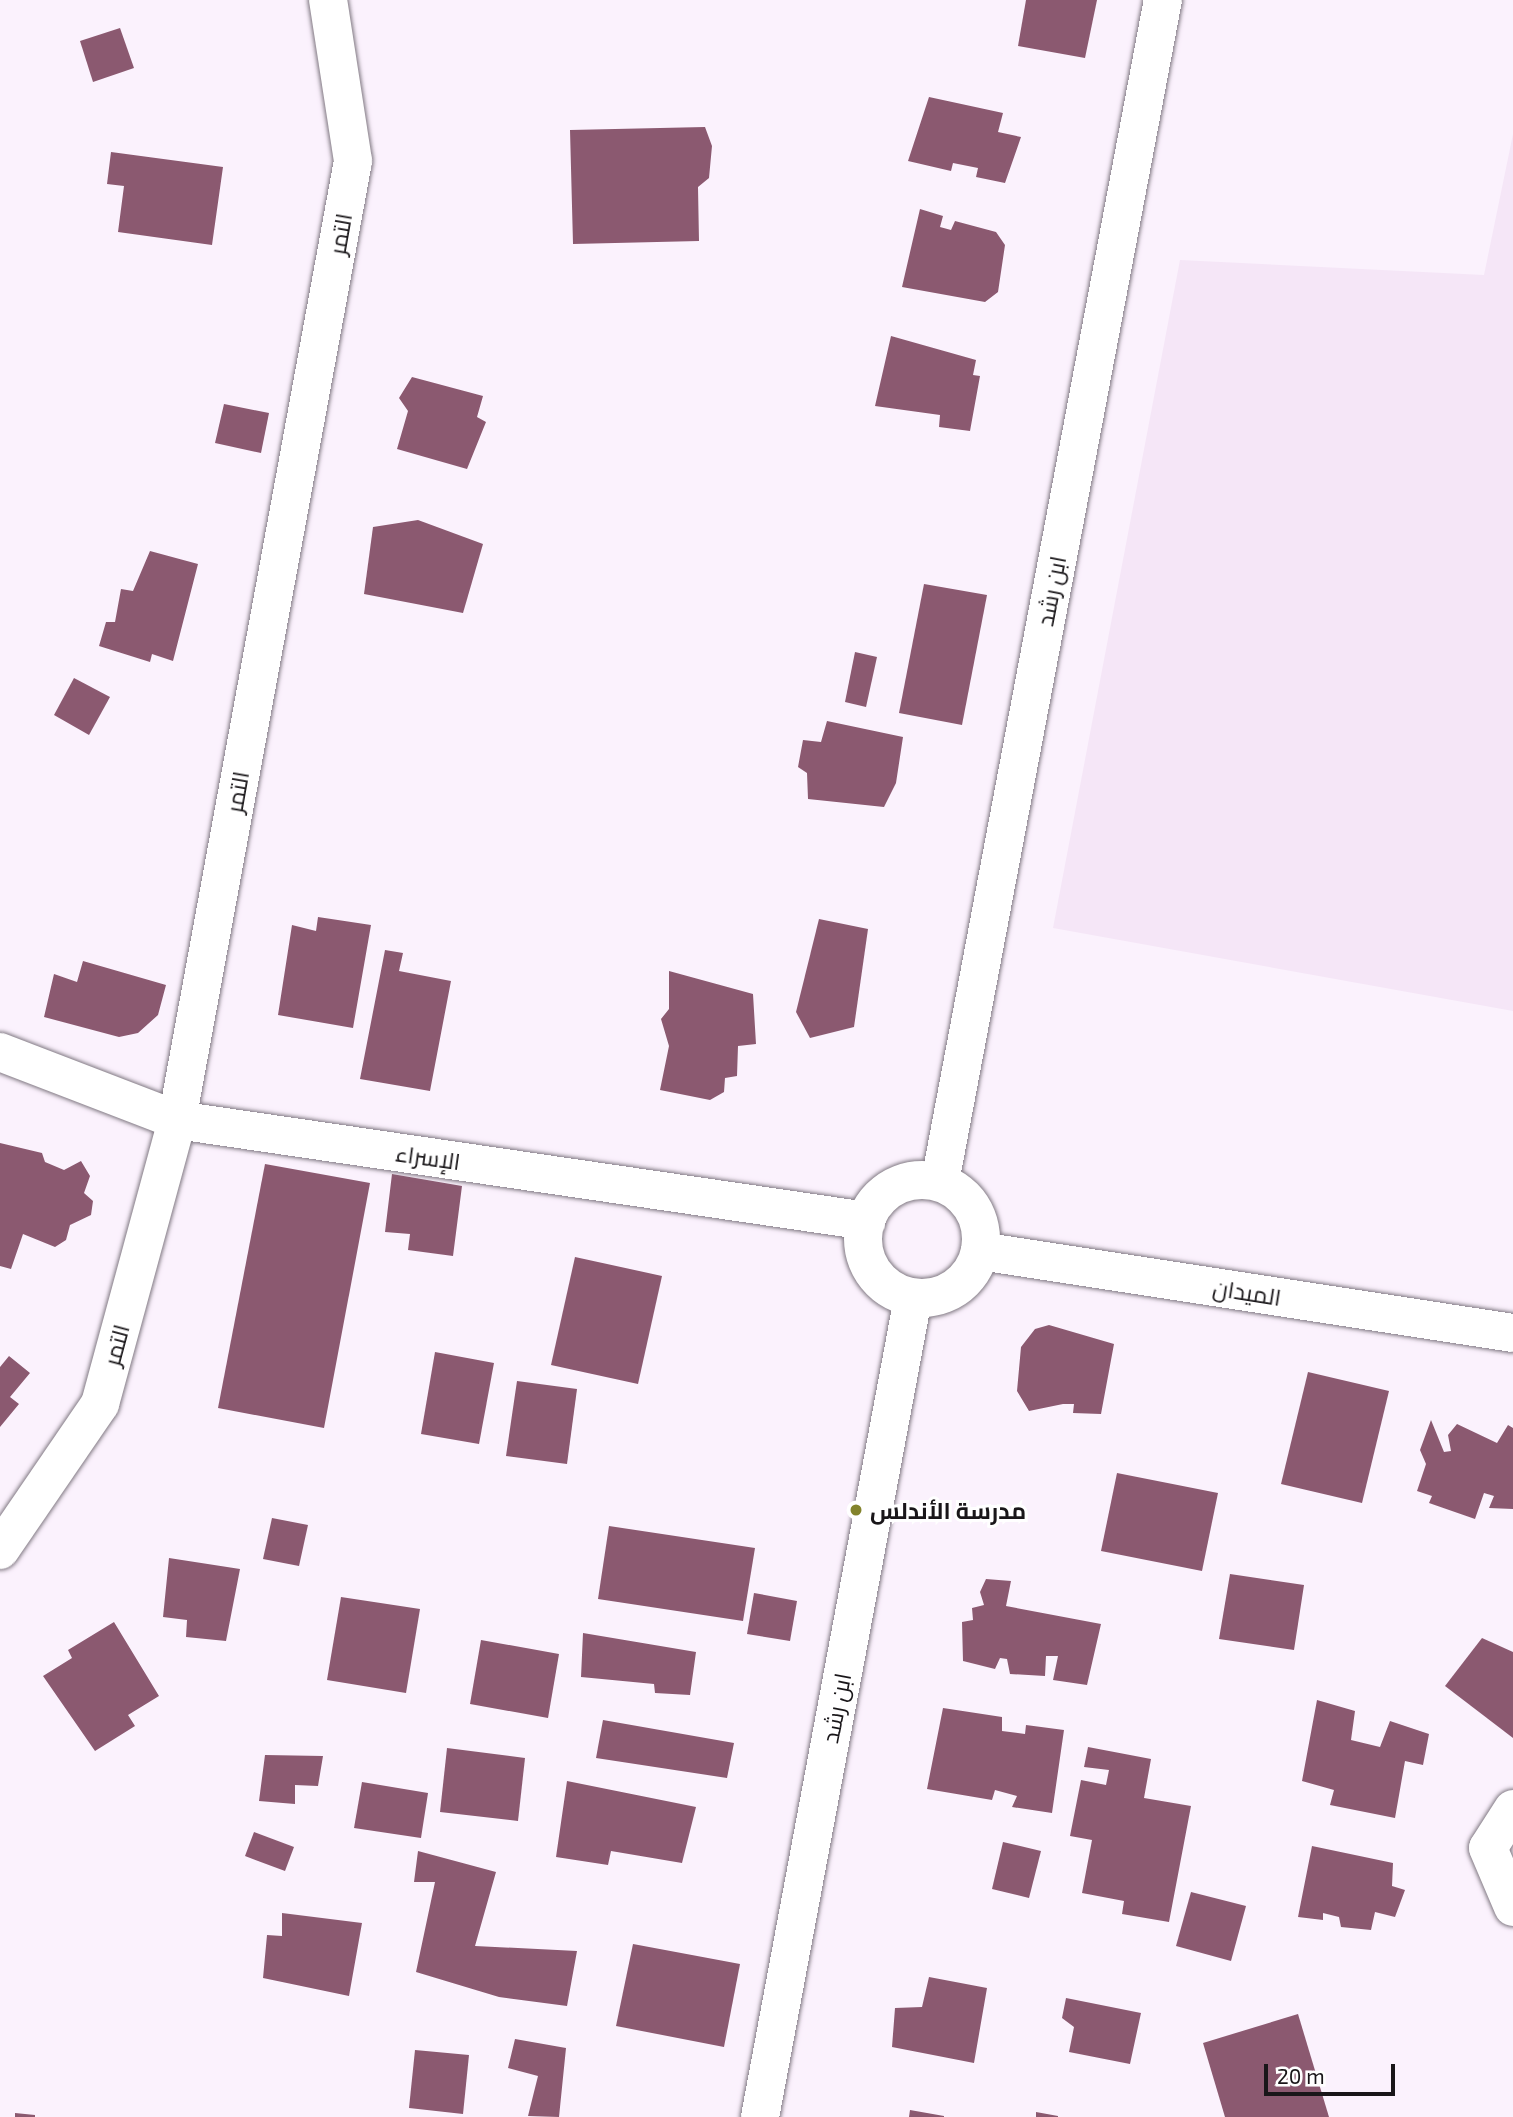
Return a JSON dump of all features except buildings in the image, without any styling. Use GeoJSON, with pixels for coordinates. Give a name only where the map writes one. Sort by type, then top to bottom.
{"type":"FeatureCollection","features":[{"type":"Feature","properties":{"kind":"street","name":"التمر"},"geometry":{"type":"LineString","coordinates":[[0,1550],[100,1404],[177,1120],[354,161],[328,0]]}},
{"type":"Feature","properties":{"kind":"street","name":"ابن رشد"},"geometry":{"type":"LineString","coordinates":[[940,1182],[1163,0]]}},
{"type":"Feature","properties":{"kind":"street","name":"الإسراء"},"geometry":{"type":"LineString","coordinates":[[0,1052],[177,1120],[867,1220]]}},
{"type":"Feature","properties":{"kind":"street"},"geometry":{"type":"LineString","coordinates":[[940,1182],[968,1202],[977,1217],[980,1251],[963,1282],[931,1298],[912,1298],[877,1279],[867,1261],[867,1220],[888,1191],[904,1183],[940,1182]]}},
{"type":"Feature","properties":{"kind":"street","name":"الميدان"},"geometry":{"type":"LineString","coordinates":[[980,1251],[1513,1333]]}},
{"type":"Feature","properties":{"kind":"street","name":"ابن رشد"},"geometry":{"type":"LineString","coordinates":[[760,2117],[912,1298]]}},
{"type":"Feature","properties":{"kind":"street"},"geometry":{"type":"LineString","coordinates":[[1513,1809],[1488,1848],[1513,1907]]}},
{"type":"Feature","properties":{"kind":"shaded area"},"geometry":{"type":"Polygon","coordinates":[[[1513,134],[1513,1011],[1053,928],[1180,260],[1484,275],[1513,134]]]}},
{"type":"Feature","properties":{"kind":"place","name":"مدرسة الأندلس"},"geometry":{"type":"Point","coordinates":[856,1510]}}]}
